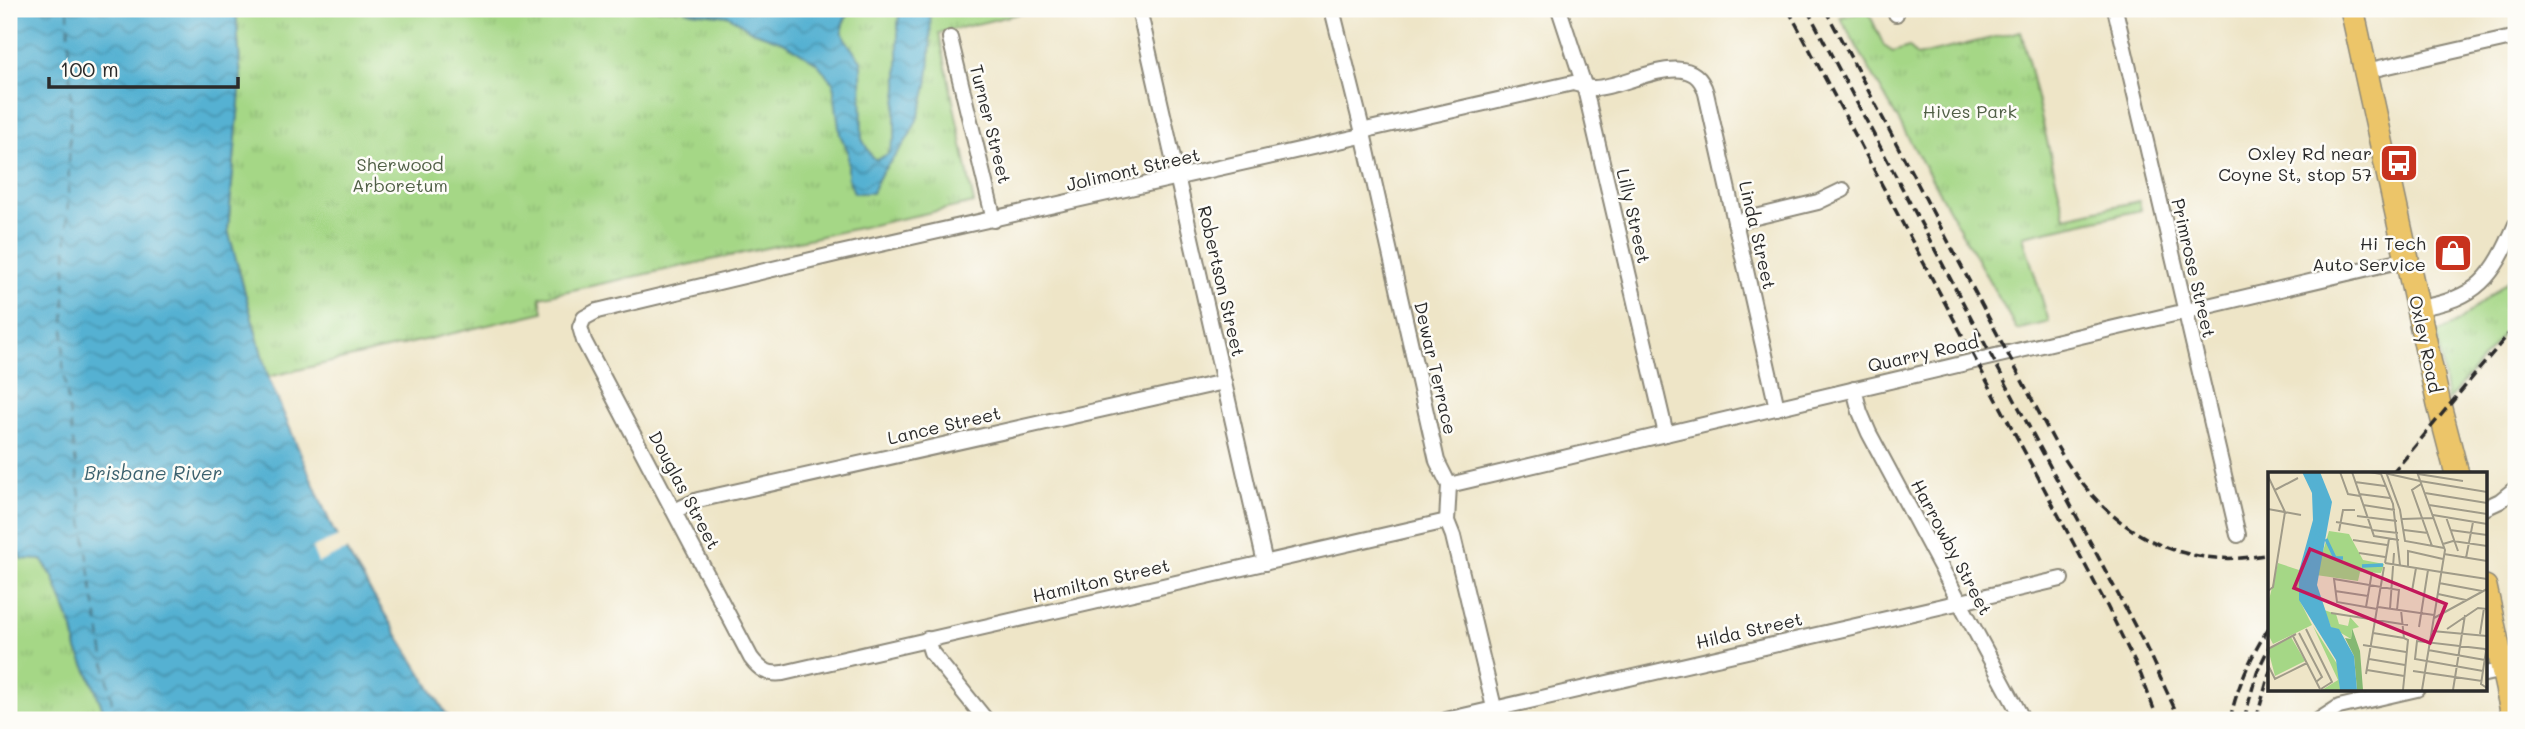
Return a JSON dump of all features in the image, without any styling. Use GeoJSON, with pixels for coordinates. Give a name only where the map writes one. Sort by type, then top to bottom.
{"type":"FeatureCollection","features":[{"type":"Feature","properties":{"kind":"main road","name":"Oxley Road"},"geometry":{"type":"LineString","coordinates":[[2352,9],[2439,405],[2456,472]]}},
{"type":"Feature","properties":{"kind":"main road"},"geometry":{"type":"LineString","coordinates":[[2486,592],[2514,720]]}},
{"type":"Feature","properties":{"kind":"street","name":"Robertson Street"},"geometry":{"type":"LineString","coordinates":[[1139,9],[1265,563]]}},
{"type":"Feature","properties":{"kind":"street","name":"Lilly Street"},"geometry":{"type":"LineString","coordinates":[[1559,9],[1584,85],[1666,434]]}},
{"type":"Feature","properties":{"kind":"street","name":"Primrose Street"},"geometry":{"type":"LineString","coordinates":[[2115,9],[2238,535]]}},
{"type":"Feature","properties":{"kind":"street","name":"Dewar Terrace"},"geometry":{"type":"LineString","coordinates":[[1335,13],[1437,461],[1449,485],[1447,521],[1453,536],[1495,715]]}},
{"type":"Feature","properties":{"kind":"street"},"geometry":{"type":"LineString","coordinates":[[2366,71],[2516,37]]}},
{"type":"Feature","properties":{"kind":"street","name":"Turner Street"},"geometry":{"type":"LineString","coordinates":[[950,38],[994,220]]}},
{"type":"Feature","properties":{"kind":"street","name":"Jolimont Street"},"geometry":{"type":"LineString","coordinates":[[581,323],[584,318],[597,311],[836,254],[1357,137],[1370,129],[1573,83],[1595,88],[1678,68],[1695,73]]}},
{"type":"Feature","properties":{"kind":"street","name":"Linda Street"},"geometry":{"type":"LineString","coordinates":[[1695,73],[1706,93],[1777,408]]}},
{"type":"Feature","properties":{"kind":"street"},"geometry":{"type":"LineString","coordinates":[[1735,222],[1818,202],[1843,190]]}},
{"type":"Feature","properties":{"kind":"street"},"geometry":{"type":"LineString","coordinates":[[2418,308],[2451,301],[2474,288],[2496,266],[2516,223]]}},
{"type":"Feature","properties":{"kind":"street","name":"Quarry Road"},"geometry":{"type":"LineString","coordinates":[[1449,485],[2407,259]]}},
{"type":"Feature","properties":{"kind":"street","name":"Douglas Street"},"geometry":{"type":"LineString","coordinates":[[581,323],[584,341],[751,658],[763,671]]}},
{"type":"Feature","properties":{"kind":"street","name":"Lance Street"},"geometry":{"type":"LineString","coordinates":[[674,511],[698,500],[1224,382]]}},
{"type":"Feature","properties":{"kind":"street","name":"Harrowby Street"},"geometry":{"type":"LineString","coordinates":[[1854,389],[1869,433],[2023,720]]}},
{"type":"Feature","properties":{"kind":"street"},"geometry":{"type":"LineString","coordinates":[[2486,508],[2500,501],[2516,488]]}},
{"type":"Feature","properties":{"kind":"street","name":"Hamilton Street"},"geometry":{"type":"LineString","coordinates":[[763,671],[771,674],[783,673],[1447,521]]}},
{"type":"Feature","properties":{"kind":"street","name":"Hilda Street"},"geometry":{"type":"LineString","coordinates":[[1446,720],[1495,715],[2061,579]]}},
{"type":"Feature","properties":{"kind":"street"},"geometry":{"type":"LineString","coordinates":[[927,639],[930,651],[986,720]]}},
{"type":"Feature","properties":{"kind":"street"},"geometry":{"type":"LineString","coordinates":[[2319,720],[2339,707],[2413,690]]}},
{"type":"Feature","properties":{"kind":"green space","name":"Sherwood Arboretum"},"geometry":{"type":"Polygon","coordinates":[[[236,9],[1039,9],[939,33],[974,203],[540,297],[543,312],[268,377],[228,230],[241,80],[236,9]]]}},
{"type":"Feature","properties":{"kind":"green space","name":"Hives Park"},"geometry":{"type":"Polygon","coordinates":[[[1868,11],[1884,46],[1893,52],[1909,47],[1917,56],[2021,31],[2065,217],[2139,201],[2141,210],[2023,236],[2049,322],[2017,330],[1840,17],[1868,11]]]}},
{"type":"Feature","properties":{"kind":"green space"},"geometry":{"type":"Polygon","coordinates":[[[2516,267],[2516,318],[2447,402],[2437,333],[2455,324],[2508,281],[2516,267]]]}},
{"type":"Feature","properties":{"kind":"green space"},"geometry":{"type":"Polygon","coordinates":[[[9,534],[12,545],[42,560],[53,577],[73,629],[77,650],[107,720],[9,720],[9,534]]]}},
{"type":"Feature","properties":{"kind":"water","name":"Brisbane River"},"geometry":{"type":"Polygon","coordinates":[[[9,9],[236,9],[241,80],[228,230],[268,377],[333,530],[450,720],[107,720],[77,650],[73,629],[53,577],[42,560],[21,559],[9,534],[9,9]]]}},
{"type":"Feature","properties":{"kind":"water"},"geometry":{"type":"Polygon","coordinates":[[[684,9],[857,9],[844,21],[842,28],[846,41],[861,60],[862,139],[872,157],[877,160],[888,154],[895,137],[900,9],[930,9],[930,62],[920,113],[904,144],[882,172],[872,193],[854,193],[848,177],[848,151],[840,135],[833,83],[817,63],[783,42],[752,31],[729,16],[684,9]]]}},
{"type":"Feature","properties":{"kind":"pier"},"geometry":{"type":"Polygon","coordinates":[[[341,536],[349,549],[318,563],[312,548],[341,536]]]}},
{"type":"Feature","properties":{"kind":"ferry route"},"geometry":{"type":"LineString","coordinates":[[68,9],[71,97],[63,364],[91,582],[115,720]]}},
{"type":"Feature","properties":{"kind":"railway"},"geometry":{"type":"LineString","coordinates":[[1788,9],[2107,606],[2141,675],[2158,720]]}},
{"type":"Feature","properties":{"kind":"railway"},"geometry":{"type":"LineString","coordinates":[[1807,9],[2145,645],[2180,720]]}},
{"type":"Feature","properties":{"kind":"railway"},"geometry":{"type":"LineString","coordinates":[[1825,9],[2072,471],[2117,519],[2143,536],[2171,549],[2201,556],[2234,558],[2268,554]]}},
{"type":"Feature","properties":{"kind":"railway"},"geometry":{"type":"LineString","coordinates":[[2394,472],[2516,325]]}},
{"type":"Feature","properties":{"kind":"railway"},"geometry":{"type":"LineString","coordinates":[[2230,720],[2246,672],[2268,629]]}},
{"type":"Feature","properties":{"kind":"railway"},"geometry":{"type":"LineString","coordinates":[[2244,720],[2257,672],[2268,649]]}},
{"type":"Feature","properties":{"kind":"railway"},"geometry":{"type":"LineString","coordinates":[[2256,720],[2268,678]]}},
{"type":"Feature","properties":{"kind":"place","name":"Oxley Rd near Coyne St, stop 57"},"geometry":{"type":"Point","coordinates":[2399,163]}},
{"type":"Feature","properties":{"kind":"place","name":"Hi Tech Auto Service"},"geometry":{"type":"Point","coordinates":[2453,253]}}]}
